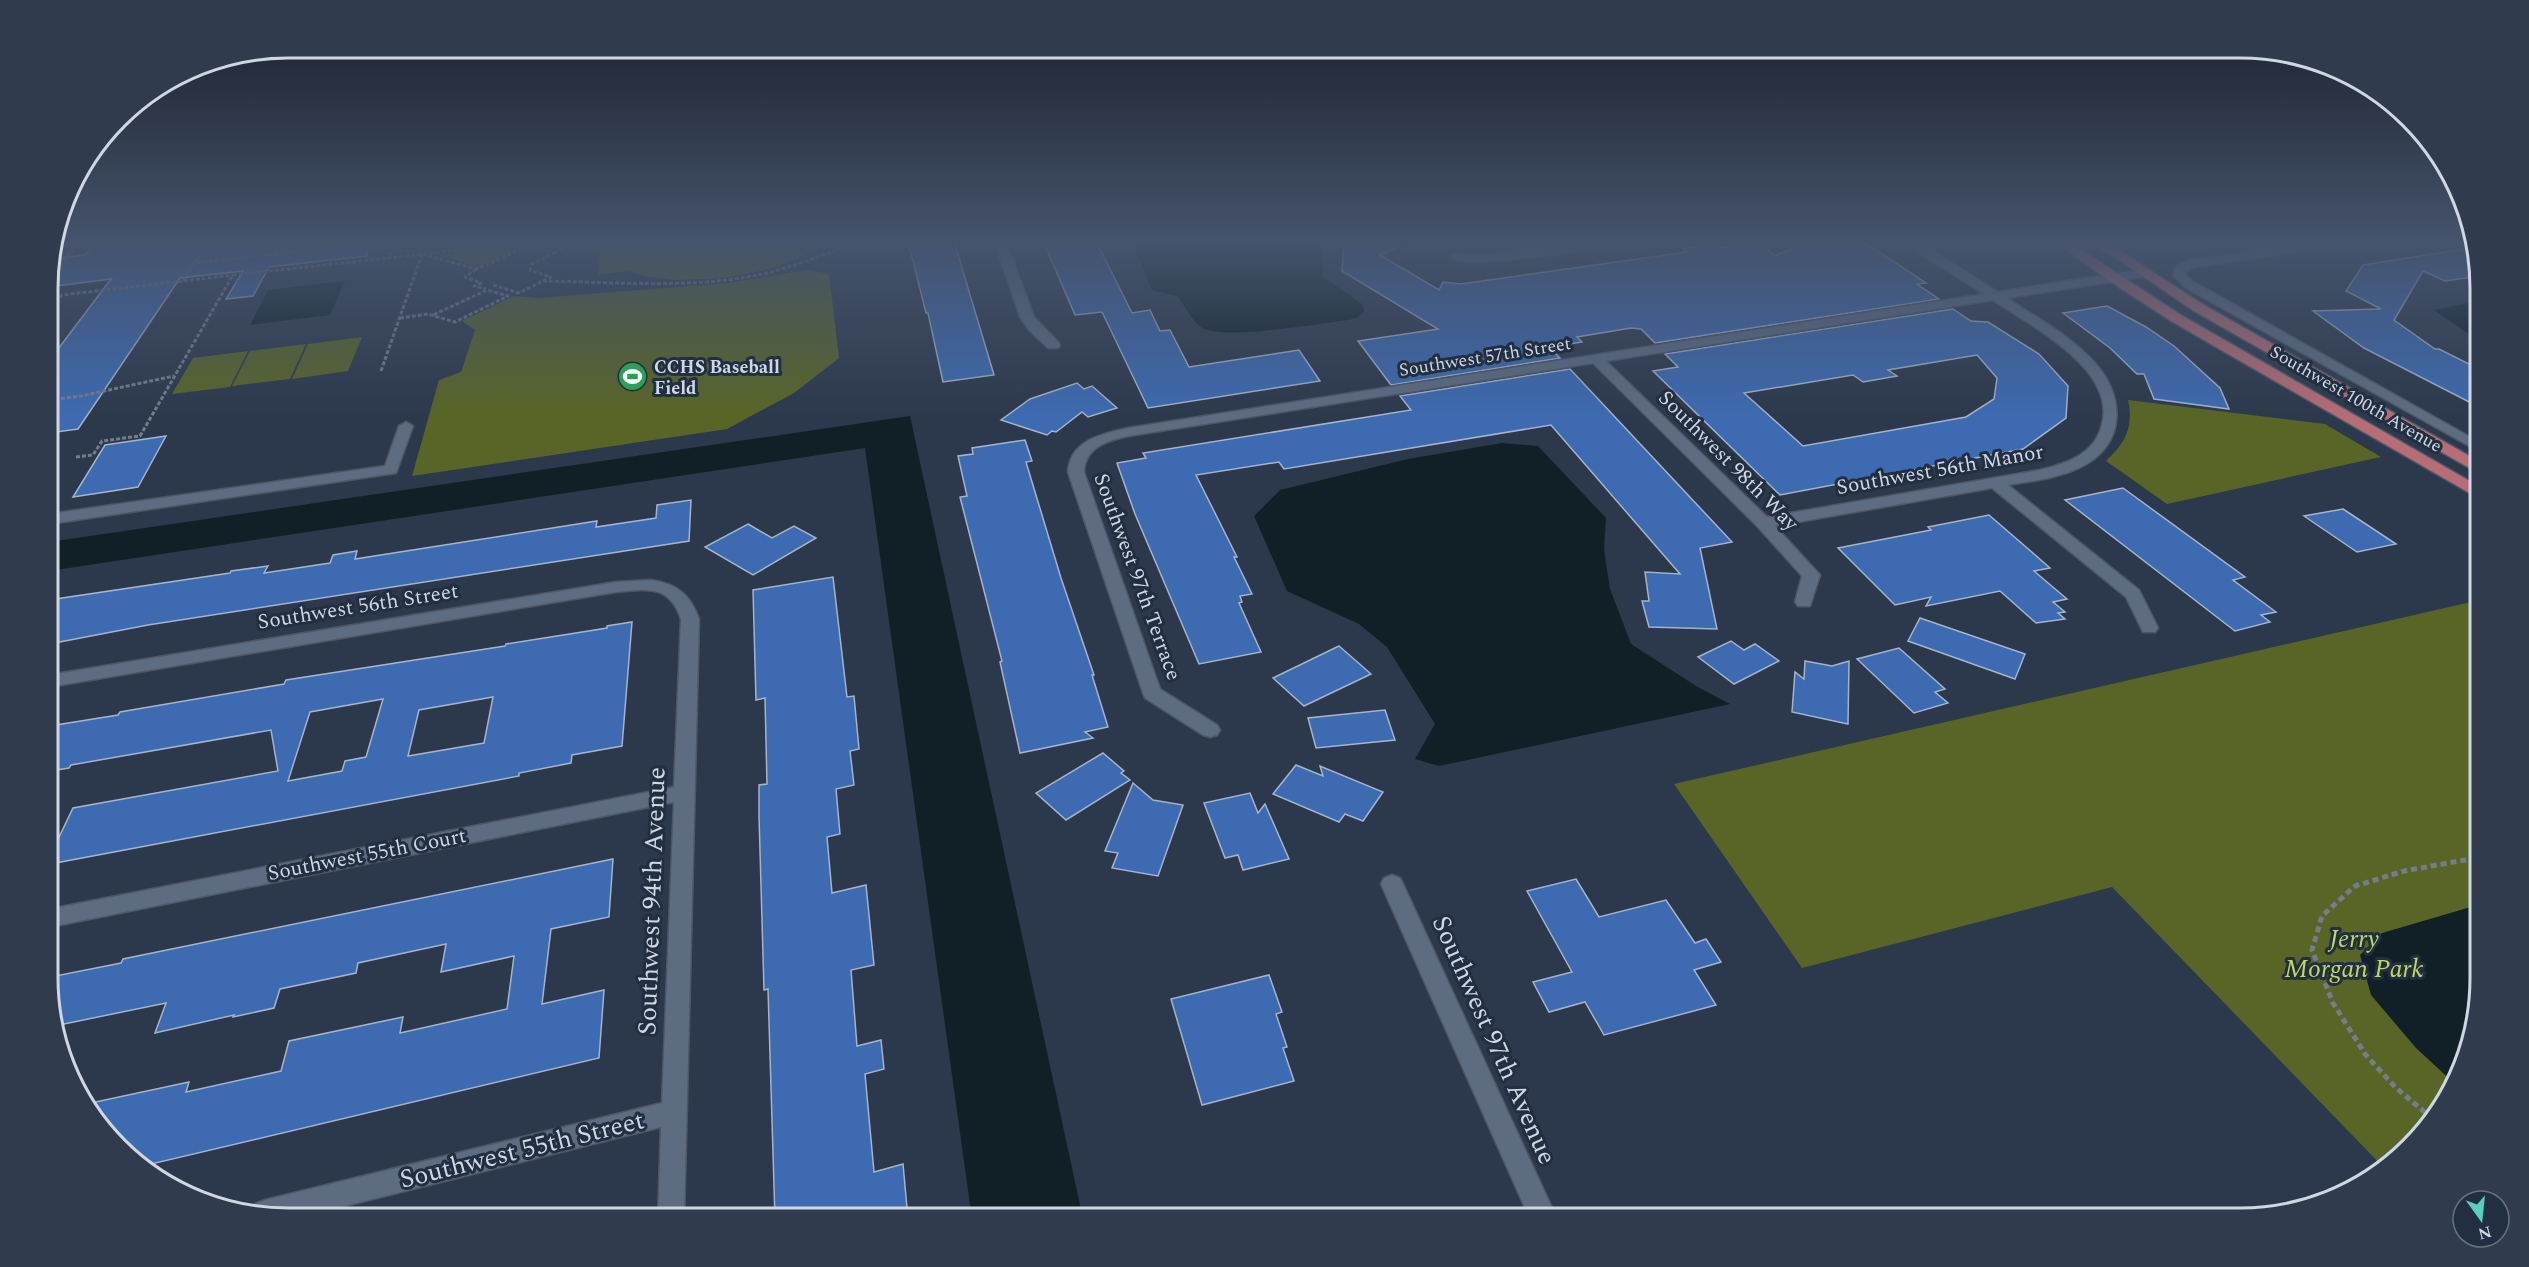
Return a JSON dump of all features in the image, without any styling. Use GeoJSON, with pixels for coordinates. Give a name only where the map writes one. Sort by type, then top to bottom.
{"type":"FeatureCollection","features":[{"type":"Feature","properties":{"kind":"main road","name":"Southwest 100th Avenue"},"geometry":{"type":"LineString","coordinates":[[2147,300],[2470,488]]}},
{"type":"Feature","properties":{"kind":"main road","name":"Southwest 100th Avenue"},"geometry":{"type":"LineString","coordinates":[[2189,300],[2470,463]]}},
{"type":"Feature","properties":{"kind":"street"},"geometry":{"type":"LineString","coordinates":[[1021,300],[1032,326],[1053,345]]}},
{"type":"Feature","properties":{"kind":"street","name":"Southwest 57th Street"},"geometry":{"type":"LineString","coordinates":[[1084,448],[1097,441],[1128,432],[1968,300]]}},
{"type":"Feature","properties":{"kind":"street","name":"Southwest 56th Manor"},"geometry":{"type":"LineString","coordinates":[[1763,523],[2040,475],[2076,464],[2095,451],[2109,430],[2112,408],[2107,393],[2091,366],[2056,337],[2001,300]]}},
{"type":"Feature","properties":{"kind":"street","name":"Southwest 100th Avenue"},"geometry":{"type":"LineString","coordinates":[[2217,300],[2470,442]]}},
{"type":"Feature","properties":{"kind":"street","name":"Southwest 98th Way"},"geometry":{"type":"LineString","coordinates":[[1595,358],[1763,523],[1811,575],[1804,602]]}},
{"type":"Feature","properties":{"kind":"street"},"geometry":{"type":"LineString","coordinates":[[58,518],[391,470],[406,426]]}},
{"type":"Feature","properties":{"kind":"street","name":"Southwest 97th Terrace"},"geometry":{"type":"LineString","coordinates":[[1084,448],[1075,463],[1076,472],[1152,693],[1210,730]]}},
{"type":"Feature","properties":{"kind":"street"},"geometry":{"type":"LineString","coordinates":[[1995,483],[2133,594],[2149,628]]}},
{"type":"Feature","properties":{"kind":"street","name":"Southwest 56th Street"},"geometry":{"type":"LineString","coordinates":[[58,680],[616,587],[650,585],[674,591]]}},
{"type":"Feature","properties":{"kind":"street","name":"Southwest 94th Avenue"},"geometry":{"type":"LineString","coordinates":[[671,1208],[690,619],[687,608],[674,591]]}},
{"type":"Feature","properties":{"kind":"street","name":"Southwest 55th Court"},"geometry":{"type":"LineString","coordinates":[[58,916],[684,793]]}},
{"type":"Feature","properties":{"kind":"street","name":"Southwest 97th Avenue"},"geometry":{"type":"LineString","coordinates":[[1392,884],[1539,1208]]}},
{"type":"Feature","properties":{"kind":"street","name":"Southwest 55th Street"},"geometry":{"type":"LineString","coordinates":[[289,1208],[674,1112]]}},
{"type":"Feature","properties":{"kind":"path"},"geometry":{"type":"LineString","coordinates":[[76,457],[93,455],[102,441],[140,436],[219,300]]}},
{"type":"Feature","properties":{"kind":"path"},"geometry":{"type":"LineString","coordinates":[[381,371],[406,300]]}},
{"type":"Feature","properties":{"kind":"path"},"geometry":{"type":"LineString","coordinates":[[433,315],[465,300]]}},
{"type":"Feature","properties":{"kind":"path"},"geometry":{"type":"LineString","coordinates":[[400,318],[423,312],[455,322],[500,300]]}},
{"type":"Feature","properties":{"kind":"path"},"geometry":{"type":"LineString","coordinates":[[58,399],[175,376]]}},
{"type":"Feature","properties":{"kind":"path"},"geometry":{"type":"LineString","coordinates":[[2427,1114],[2396,1088],[2365,1054],[2333,1003],[2312,950],[2322,916],[2355,886],[2404,871],[2470,859]]}},
{"type":"Feature","properties":{"kind":"green space","name":"CCHS Baseball Field"},"geometry":{"type":"Polygon","coordinates":[[[505,300],[832,300],[839,358],[794,393],[727,429],[412,476],[439,380],[461,372],[475,330],[462,321],[505,300]]]}},
{"type":"Feature","properties":{"kind":"green space"},"geometry":{"type":"Polygon","coordinates":[[[362,337],[348,371],[292,379],[308,344],[362,337]]]}},
{"type":"Feature","properties":{"kind":"green space"},"geometry":{"type":"Polygon","coordinates":[[[306,344],[290,379],[232,386],[250,351],[306,344]]]}},
{"type":"Feature","properties":{"kind":"green space"},"geometry":{"type":"Polygon","coordinates":[[[248,351],[230,387],[172,394],[193,358],[248,351]]]}},
{"type":"Feature","properties":{"kind":"green space"},"geometry":{"type":"Polygon","coordinates":[[[2128,400],[2325,424],[2381,457],[2167,504],[2106,461],[2123,441],[2129,427],[2128,400]]]}},
{"type":"Feature","properties":{"kind":"green space","name":"Jerry Morgan Park"},"geometry":{"type":"Polygon","coordinates":[[[2470,602],[2470,994],[2463,1038],[2453,1067],[2432,1106],[2403,1141],[2379,1163],[2112,887],[1802,968],[1674,784],[2470,602]]]}},
{"type":"Feature","properties":{"kind":"shaded area"},"geometry":{"type":"Polygon","coordinates":[[[263,300],[337,300],[330,315],[250,325],[263,300]]]}},
{"type":"Feature","properties":{"kind":"shaded area"},"geometry":{"type":"Polygon","coordinates":[[[1180,300],[1356,300],[1362,304],[1364,311],[1358,317],[1349,320],[1248,332],[1210,330],[1199,326],[1180,300]]]}},
{"type":"Feature","properties":{"kind":"shaded area"},"geometry":{"type":"Polygon","coordinates":[[[2470,303],[2470,335],[2434,310],[2470,303]]]}},
{"type":"Feature","properties":{"kind":"shaded area"},"geometry":{"type":"Polygon","coordinates":[[[910,416],[1081,1208],[970,1208],[865,448],[58,570],[58,541],[910,416]]]}},
{"type":"Feature","properties":{"kind":"shaded area"},"geometry":{"type":"Polygon","coordinates":[[[1502,443],[1538,446],[1606,518],[1604,550],[1610,589],[1631,644],[1696,686],[1730,704],[1439,766],[1415,759],[1435,724],[1387,647],[1359,624],[1287,591],[1254,516],[1280,490],[1408,459],[1502,443]]]}},
{"type":"Feature","properties":{"kind":"shaded area"},"geometry":{"type":"Polygon","coordinates":[[[2470,907],[2469,1009],[2463,1038],[2448,1078],[2416,1048],[2371,995],[2360,955],[2382,933],[2470,907]]]}},
{"type":"Feature","properties":{"kind":"building"},"geometry":{"type":"Polygon","coordinates":[[[95,300],[165,300],[78,429],[58,432],[58,349],[95,300]]]}},
{"type":"Feature","properties":{"kind":"building"},"geometry":{"type":"Polygon","coordinates":[[[923,300],[972,300],[994,375],[943,382],[928,313],[926,313],[923,300]]]}},
{"type":"Feature","properties":{"kind":"building"},"geometry":{"type":"Polygon","coordinates":[[[1069,300],[1126,300],[1132,313],[1150,310],[1160,331],[1170,330],[1189,367],[1299,350],[1320,381],[1148,408],[1102,312],[1075,315],[1069,300]]]}},
{"type":"Feature","properties":{"kind":"building"},"geometry":{"type":"Polygon","coordinates":[[[1390,300],[1932,300],[1655,343],[1641,329],[1631,328],[1577,337],[1582,342],[1549,347],[1560,358],[1391,385],[1358,341],[1438,329],[1390,300]]]}},
{"type":"Feature","properties":{"kind":"building"},"geometry":{"type":"Polygon","coordinates":[[[2364,300],[2406,300],[2394,320],[2435,349],[2470,364],[2470,402],[2364,348],[2313,311],[2381,309],[2364,300]]]}},
{"type":"Feature","properties":{"kind":"building"},"geometry":{"type":"Polygon","coordinates":[[[2107,306],[2146,327],[2174,346],[2220,388],[2229,409],[2154,399],[2144,374],[2137,374],[2110,348],[2063,313],[2107,306]]]}},
{"type":"Feature","properties":{"kind":"building"},"geometry":{"type":"Polygon","coordinates":[[[1953,309],[1971,321],[1988,322],[2039,354],[2068,386],[2066,418],[2023,449],[1780,495],[1653,371],[1678,367],[1665,354],[1953,309]],[[1977,355],[1888,370],[1897,376],[1863,382],[1853,375],[1744,393],[1803,446],[1966,417],[1994,399],[1997,378],[1977,355]]]}},
{"type":"Feature","properties":{"kind":"building"},"geometry":{"type":"Polygon","coordinates":[[[1570,369],[1732,542],[1700,548],[1717,629],[1649,627],[1642,601],[1649,601],[1645,572],[1680,574],[1551,425],[1284,469],[1279,462],[1196,475],[1237,557],[1234,557],[1252,594],[1240,596],[1242,602],[1239,603],[1261,652],[1199,664],[1135,514],[1117,463],[1146,458],[1143,453],[1411,410],[1400,396],[1570,369]]]}},
{"type":"Feature","properties":{"kind":"building"},"geometry":{"type":"Polygon","coordinates":[[[1077,383],[1084,389],[1092,386],[1117,408],[1088,417],[1082,412],[1056,432],[1052,431],[1047,435],[1001,420],[1030,399],[1077,383]]]}},
{"type":"Feature","properties":{"kind":"building"},"geometry":{"type":"Polygon","coordinates":[[[166,436],[138,487],[73,497],[105,445],[166,436]]]}},
{"type":"Feature","properties":{"kind":"building"},"geometry":{"type":"Polygon","coordinates":[[[1025,440],[1032,461],[1026,462],[1061,578],[1094,675],[1092,675],[1108,727],[1085,732],[1093,738],[1020,753],[1000,662],[1002,661],[960,497],[967,496],[958,456],[973,454],[972,448],[1025,440]]]}},
{"type":"Feature","properties":{"kind":"building"},"geometry":{"type":"Polygon","coordinates":[[[2123,488],[2245,577],[2233,580],[2276,612],[2261,615],[2270,622],[2235,631],[2065,500],[2123,488]]]}},
{"type":"Feature","properties":{"kind":"building"},"geometry":{"type":"Polygon","coordinates":[[[691,500],[689,541],[148,625],[58,642],[58,599],[268,566],[264,573],[330,563],[333,555],[357,551],[355,559],[597,521],[596,527],[656,518],[657,505],[691,500]]]}},
{"type":"Feature","properties":{"kind":"building"},"geometry":{"type":"Polygon","coordinates":[[[2343,509],[2396,544],[2357,552],[2304,516],[2343,509]]]}},
{"type":"Feature","properties":{"kind":"building"},"geometry":{"type":"Polygon","coordinates":[[[1989,515],[2050,568],[2034,571],[2067,599],[2053,602],[2065,612],[2058,613],[2065,619],[2036,623],[2000,591],[1926,606],[1931,597],[1895,605],[1838,548],[1931,530],[1928,527],[1989,515]]]}},
{"type":"Feature","properties":{"kind":"building"},"geometry":{"type":"Polygon","coordinates":[[[748,524],[772,538],[794,526],[816,538],[753,575],[705,547],[748,524]]]}},
{"type":"Feature","properties":{"kind":"building"},"geometry":{"type":"Polygon","coordinates":[[[833,577],[847,697],[854,696],[859,749],[850,751],[854,785],[836,789],[840,834],[827,837],[832,893],[866,885],[874,965],[851,970],[857,1046],[881,1040],[884,1069],[865,1074],[874,1172],[903,1164],[907,1208],[775,1208],[768,989],[764,990],[759,816],[759,785],[767,784],[765,698],[756,700],[753,590],[833,577]]]}},
{"type":"Feature","properties":{"kind":"building"},"geometry":{"type":"Polygon","coordinates":[[[1920,618],[2025,654],[2015,679],[1908,641],[1920,618]]]}},
{"type":"Feature","properties":{"kind":"building"},"geometry":{"type":"Polygon","coordinates":[[[632,622],[622,746],[572,755],[571,763],[519,773],[519,776],[58,862],[58,839],[73,808],[278,771],[271,730],[71,765],[69,768],[58,770],[58,725],[284,684],[286,680],[607,628],[607,626],[632,622]],[[493,697],[419,710],[408,756],[484,743],[493,697]],[[383,699],[310,712],[288,781],[342,771],[345,761],[366,757],[383,699]]]}},
{"type":"Feature","properties":{"kind":"building"},"geometry":{"type":"Polygon","coordinates":[[[1731,641],[1744,650],[1755,644],[1779,661],[1734,684],[1698,657],[1731,641]]]}},
{"type":"Feature","properties":{"kind":"building"},"geometry":{"type":"Polygon","coordinates":[[[1339,646],[1371,674],[1304,706],[1273,678],[1339,646]]]}},
{"type":"Feature","properties":{"kind":"building"},"geometry":{"type":"Polygon","coordinates":[[[1899,648],[1945,689],[1935,692],[1948,703],[1914,713],[1857,659],[1899,648]]]}},
{"type":"Feature","properties":{"kind":"building"},"geometry":{"type":"Polygon","coordinates":[[[1805,661],[1832,666],[1849,661],[1848,724],[1792,712],[1795,672],[1804,679],[1805,661]]]}},
{"type":"Feature","properties":{"kind":"building"},"geometry":{"type":"Polygon","coordinates":[[[1385,710],[1395,740],[1316,748],[1308,718],[1385,710]]]}},
{"type":"Feature","properties":{"kind":"building"},"geometry":{"type":"Polygon","coordinates":[[[1103,753],[1124,771],[1121,773],[1130,780],[1066,820],[1036,793],[1103,753]]]}},
{"type":"Feature","properties":{"kind":"building"},"geometry":{"type":"Polygon","coordinates":[[[1296,765],[1323,776],[1320,766],[1383,792],[1363,821],[1345,814],[1339,822],[1273,794],[1296,765]]]}},
{"type":"Feature","properties":{"kind":"building"},"geometry":{"type":"Polygon","coordinates":[[[1133,783],[1153,800],[1183,805],[1158,876],[1112,868],[1118,853],[1105,851],[1133,783]]]}},
{"type":"Feature","properties":{"kind":"building"},"geometry":{"type":"Polygon","coordinates":[[[1250,793],[1258,813],[1265,804],[1289,859],[1243,870],[1238,855],[1225,858],[1204,803],[1250,793]]]}},
{"type":"Feature","properties":{"kind":"building"},"geometry":{"type":"Polygon","coordinates":[[[613,859],[609,917],[551,929],[542,1004],[604,990],[599,1058],[152,1164],[126,1141],[95,1102],[189,1082],[186,1092],[281,1071],[289,1041],[403,1017],[400,1033],[507,1009],[514,956],[441,972],[446,944],[358,963],[356,973],[280,989],[274,1008],[155,1033],[166,1003],[63,1024],[58,975],[121,963],[123,959],[613,859]]]}},
{"type":"Feature","properties":{"kind":"building"},"geometry":{"type":"Polygon","coordinates":[[[1576,879],[1599,917],[1666,900],[1695,943],[1706,939],[1721,962],[1694,970],[1716,1005],[1604,1035],[1585,1002],[1549,1012],[1533,982],[1572,972],[1527,891],[1576,879]]]}},
{"type":"Feature","properties":{"kind":"building"},"geometry":{"type":"Polygon","coordinates":[[[1269,975],[1282,1012],[1276,1014],[1287,1047],[1283,1048],[1294,1081],[1202,1105],[1171,999],[1269,975]]]}},
{"type":"Feature","properties":{"kind":"place","name":"CCHS Baseball Field"},"geometry":{"type":"Point","coordinates":[633,377]}}]}
